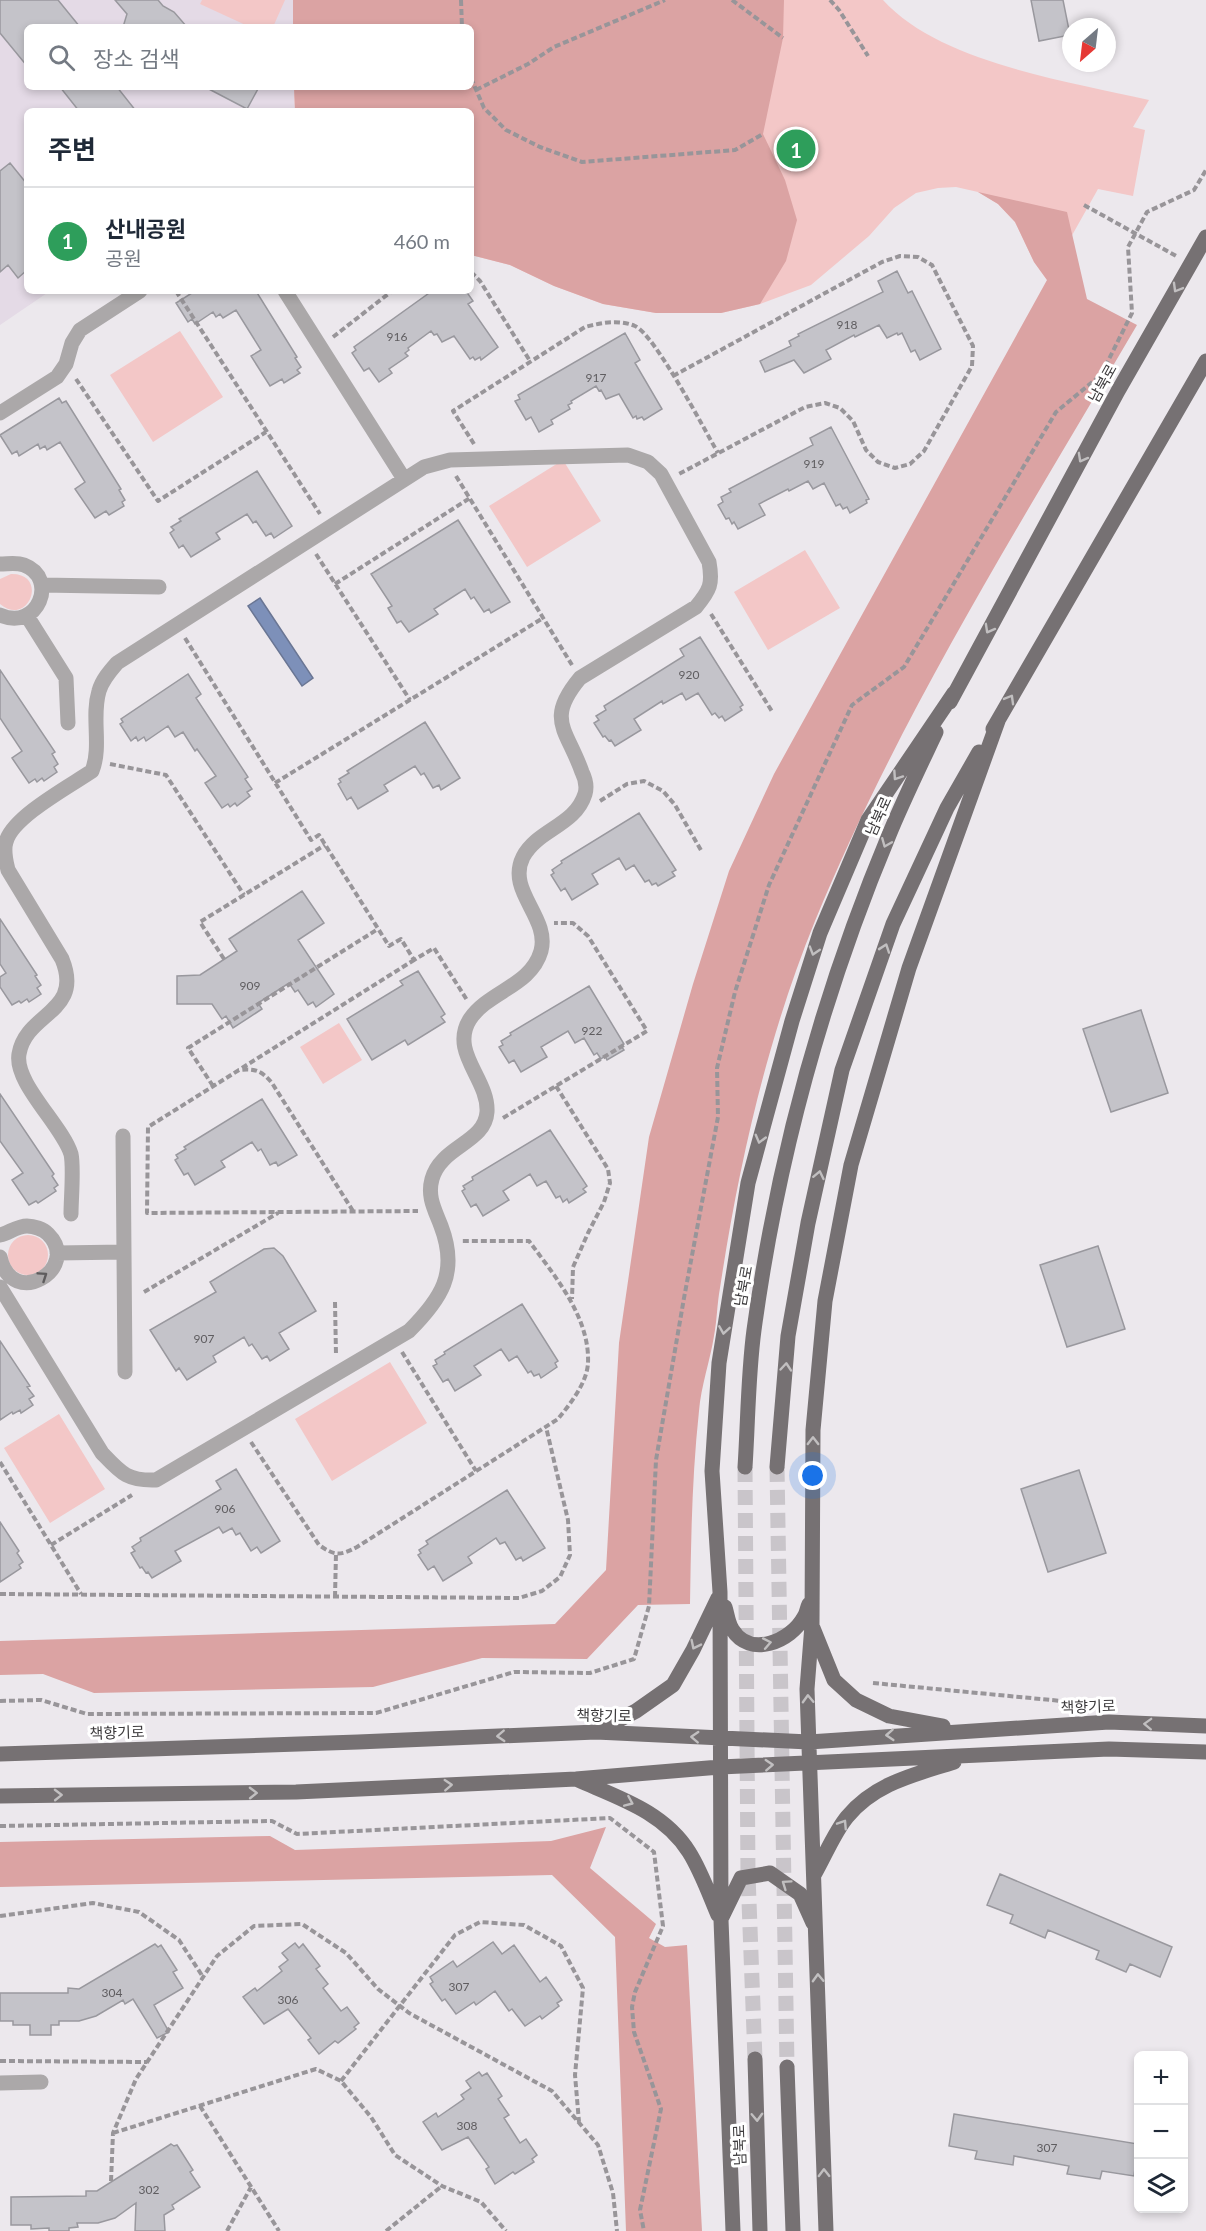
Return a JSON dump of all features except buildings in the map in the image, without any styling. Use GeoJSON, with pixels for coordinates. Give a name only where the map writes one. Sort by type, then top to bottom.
{"type":"FeatureCollection","features":[{"type":"Feature","properties":{"kind":"main road","name":"남북로"},"geometry":{"type":"LineString","coordinates":[[745,1467],[754,1332],[772,1225],[809,1061],[858,913],[885,844],[954,693],[1118,391],[1206,237]]}},
{"type":"Feature","properties":{"kind":"main road"},"geometry":{"type":"LineString","coordinates":[[777,1467],[788,1336],[808,1223],[842,1070],[893,924],[947,808],[1206,361]]}},
{"type":"Feature","properties":{"kind":"main road"},"geometry":{"type":"LineString","coordinates":[[733,2231],[721,1920],[720,1592],[712,1471],[719,1363],[748,1183],[792,1021],[820,933],[868,820],[954,693]]}},
{"type":"Feature","properties":{"kind":"main road"},"geometry":{"type":"LineString","coordinates":[[826,2231],[807,1689],[812,1625],[813,1430],[825,1301],[851,1165],[909,968],[998,721]]}},
{"type":"Feature","properties":{"kind":"main road"},"geometry":{"type":"LineString","coordinates":[[720,1592],[732,1629],[745,1641],[760,1646],[773,1643],[790,1633],[805,1617],[812,1592]]}},
{"type":"Feature","properties":{"kind":"main road"},"geometry":{"type":"LineString","coordinates":[[596,1732],[636,1711],[673,1685],[693,1650],[720,1592]]}},
{"type":"Feature","properties":{"kind":"main road"},"geometry":{"type":"LineString","coordinates":[[812,1625],[834,1680],[856,1700],[889,1716],[963,1730]]}},
{"type":"Feature","properties":{"kind":"main road","name":"책향기로"},"geometry":{"type":"LineString","coordinates":[[0,1754],[596,1732],[809,1742],[1109,1722],[1206,1726]]}},
{"type":"Feature","properties":{"kind":"main road"},"geometry":{"type":"LineString","coordinates":[[0,1797],[296,1792],[576,1779],[720,1767],[1109,1749],[1206,1752]]}},
{"type":"Feature","properties":{"kind":"main road"},"geometry":{"type":"LineString","coordinates":[[814,1875],[846,1818],[865,1799],[886,1785],[972,1756]]}},
{"type":"Feature","properties":{"kind":"main road"},"geometry":{"type":"LineString","coordinates":[[576,1779],[647,1810],[670,1828],[689,1852],[721,1920]]}},
{"type":"Feature","properties":{"kind":"main road"},"geometry":{"type":"LineString","coordinates":[[721,1920],[741,1878],[770,1873],[801,1894],[816,1932]]}},
{"type":"Feature","properties":{"kind":"main road","name":"남북로"},"geometry":{"type":"LineString","coordinates":[[755,2059],[760,2231]]}},
{"type":"Feature","properties":{"kind":"main road"},"geometry":{"type":"LineString","coordinates":[[787,2067],[794,2231]]}},
{"type":"Feature","properties":{"kind":"street"},"geometry":{"type":"LineString","coordinates":[[0,413],[57,377],[66,364],[72,343],[80,330],[135,294]]}},
{"type":"Feature","properties":{"kind":"street"},"geometry":{"type":"LineString","coordinates":[[287,294],[404,479]]}},
{"type":"Feature","properties":{"kind":"street"},"geometry":{"type":"LineString","coordinates":[[0,1287],[102,1453],[120,1471],[137,1480],[156,1480],[409,1331],[439,1297],[447,1276],[447,1248],[442,1228],[434,1211],[429,1188],[435,1168],[449,1153],[475,1136],[484,1124],[487,1112],[485,1094],[466,1056],[463,1039],[469,1020],[481,1006],[526,976],[535,964],[541,950],[539,929],[522,891],[518,876],[523,858],[535,842],[571,818],[581,805],[586,791],[583,775],[561,729],[561,710],[567,694],[580,678],[696,607],[709,592],[712,577],[709,562],[661,474],[648,462],[628,455],[447,461],[423,466],[117,663],[107,675],[99,691],[96,713],[96,761],[92,771],[22,818],[11,829],[5,842],[8,870],[62,959],[67,972],[68,984],[64,998],[54,1011],[34,1026],[25,1038],[18,1055],[21,1073],[71,1156],[71,1214]]}},
{"type":"Feature","properties":{"kind":"street"},"geometry":{"type":"LineString","coordinates":[[0,615],[10,619],[27,616],[39,603],[42,585],[33,570],[25,565],[2,565]]}},
{"type":"Feature","properties":{"kind":"street"},"geometry":{"type":"LineString","coordinates":[[42,585],[159,587]]}},
{"type":"Feature","properties":{"kind":"street"},"geometry":{"type":"LineString","coordinates":[[27,616],[66,678],[68,723]]}},
{"type":"Feature","properties":{"kind":"street"},"geometry":{"type":"LineString","coordinates":[[123,1136],[125,1372]]}},
{"type":"Feature","properties":{"kind":"street"},"geometry":{"type":"LineString","coordinates":[[27,1226],[36,1227],[45,1232],[52,1239],[57,1254],[54,1267],[48,1275],[40,1281],[30,1283],[13,1278],[0,1260],[5,1234],[27,1226]]}},
{"type":"Feature","properties":{"kind":"street"},"geometry":{"type":"LineString","coordinates":[[57,1254],[124,1252]]}},
{"type":"Feature","properties":{"kind":"street"},"geometry":{"type":"LineString","coordinates":[[0,2083],[41,2082]]}},
{"type":"Feature","properties":{"kind":"path"},"geometry":{"type":"LineString","coordinates":[[461,0],[462,24]]}},
{"type":"Feature","properties":{"kind":"path"},"geometry":{"type":"LineString","coordinates":[[476,90],[528,64],[554,47],[665,0]]}},
{"type":"Feature","properties":{"kind":"path"},"geometry":{"type":"LineString","coordinates":[[732,0],[783,38]]}},
{"type":"Feature","properties":{"kind":"path"},"geometry":{"type":"LineString","coordinates":[[830,0],[839,10],[868,56]]}},
{"type":"Feature","properties":{"kind":"path"},"geometry":{"type":"LineString","coordinates":[[474,85],[484,108],[506,130],[540,147],[582,162],[735,150],[763,134]]}},
{"type":"Feature","properties":{"kind":"path"},"geometry":{"type":"LineString","coordinates":[[0,1701],[41,1700],[87,1714],[376,1713],[514,1672],[590,1674],[634,1659],[649,1606],[656,1460],[718,1117],[717,1068],[735,992],[770,885],[852,705],[904,667],[1056,411],[1101,375],[1132,313],[1128,247],[1147,212],[1194,190],[1206,170]]}},
{"type":"Feature","properties":{"kind":"path"},"geometry":{"type":"LineString","coordinates":[[1084,205],[1186,261]]}},
{"type":"Feature","properties":{"kind":"path"},"geometry":{"type":"LineString","coordinates":[[665,482],[805,406],[825,403],[840,408],[853,421],[866,450],[878,462],[895,468],[910,464],[924,451],[972,366],[973,346],[933,265],[918,257],[900,256],[882,262],[673,376]]}},
{"type":"Feature","properties":{"kind":"path"},"geometry":{"type":"LineString","coordinates":[[474,275],[530,361]]}},
{"type":"Feature","properties":{"kind":"path"},"geometry":{"type":"LineString","coordinates":[[178,294],[328,527]]}},
{"type":"Feature","properties":{"kind":"path"},"geometry":{"type":"LineString","coordinates":[[320,346],[388,294]]}},
{"type":"Feature","properties":{"kind":"path"},"geometry":{"type":"LineString","coordinates":[[485,459],[453,411],[585,327],[609,322],[636,326],[655,345],[718,453]]}},
{"type":"Feature","properties":{"kind":"path"},"geometry":{"type":"LineString","coordinates":[[66,364],[158,501],[266,432]]}},
{"type":"Feature","properties":{"kind":"path"},"geometry":{"type":"LineString","coordinates":[[447,461],[580,678]]}},
{"type":"Feature","properties":{"kind":"path"},"geometry":{"type":"LineString","coordinates":[[335,584],[470,498]]}},
{"type":"Feature","properties":{"kind":"path"},"geometry":{"type":"LineString","coordinates":[[308,541],[410,700]]}},
{"type":"Feature","properties":{"kind":"path"},"geometry":{"type":"LineString","coordinates":[[702,600],[773,713]]}},
{"type":"Feature","properties":{"kind":"path"},"geometry":{"type":"LineString","coordinates":[[275,783],[543,618]]}},
{"type":"Feature","properties":{"kind":"path"},"geometry":{"type":"LineString","coordinates":[[177,624],[311,840],[319,835],[389,946],[401,939],[414,960]]}},
{"type":"Feature","properties":{"kind":"path"},"geometry":{"type":"LineString","coordinates":[[96,761],[166,775],[244,895]]}},
{"type":"Feature","properties":{"kind":"path"},"geometry":{"type":"LineString","coordinates":[[599,801],[627,784],[644,781],[663,791],[675,805],[702,852]]}},
{"type":"Feature","properties":{"kind":"path"},"geometry":{"type":"LineString","coordinates":[[224,959],[200,922],[325,845]]}},
{"type":"Feature","properties":{"kind":"path"},"geometry":{"type":"LineString","coordinates":[[475,1136],[647,1030],[588,936],[573,923],[556,921],[539,929]]}},
{"type":"Feature","properties":{"kind":"path"},"geometry":{"type":"LineString","coordinates":[[213,1086],[188,1048],[378,929]]}},
{"type":"Feature","properties":{"kind":"path"},"geometry":{"type":"LineString","coordinates":[[434,1211],[147,1213],[148,1127],[434,948],[475,1013]]}},
{"type":"Feature","properties":{"kind":"path"},"geometry":{"type":"LineString","coordinates":[[240,1070],[251,1068],[264,1073],[353,1211]]}},
{"type":"Feature","properties":{"kind":"path"},"geometry":{"type":"LineString","coordinates":[[556,1086],[608,1169],[610,1183],[604,1202],[573,1267],[572,1300]]}},
{"type":"Feature","properties":{"kind":"path"},"geometry":{"type":"LineString","coordinates":[[144,1292],[280,1212]]}},
{"type":"Feature","properties":{"kind":"path"},"geometry":{"type":"LineString","coordinates":[[243,1429],[320,1545],[329,1552],[342,1555],[357,1548],[558,1419],[577,1394],[588,1364],[584,1333],[572,1300],[529,1240],[445,1241]]}},
{"type":"Feature","properties":{"kind":"path"},"geometry":{"type":"LineString","coordinates":[[336,1302],[336,1374]]}},
{"type":"Feature","properties":{"kind":"path"},"geometry":{"type":"LineString","coordinates":[[394,1340],[476,1471]]}},
{"type":"Feature","properties":{"kind":"path"},"geometry":{"type":"LineString","coordinates":[[0,1594],[519,1598],[542,1591],[560,1577],[570,1555],[568,1520],[546,1427]]}},
{"type":"Feature","properties":{"kind":"path"},"geometry":{"type":"LineString","coordinates":[[0,1462],[82,1595]]}},
{"type":"Feature","properties":{"kind":"path"},"geometry":{"type":"LineString","coordinates":[[51,1545],[156,1480]]}},
{"type":"Feature","properties":{"kind":"path"},"geometry":{"type":"LineString","coordinates":[[334,1597],[336,1553]]}},
{"type":"Feature","properties":{"kind":"path"},"geometry":{"type":"LineString","coordinates":[[873,1683],[1101,1705]]}},
{"type":"Feature","properties":{"kind":"path"},"geometry":{"type":"LineString","coordinates":[[0,1826],[272,1821],[297,1834],[610,1818],[654,1852],[663,1926],[635,1992],[632,2007],[634,2032],[661,2109],[640,2210],[644,2231]]}},
{"type":"Feature","properties":{"kind":"path"},"geometry":{"type":"LineString","coordinates":[[0,1916],[93,1903],[139,1912],[179,1940],[203,1977]]}},
{"type":"Feature","properties":{"kind":"path"},"geometry":{"type":"LineString","coordinates":[[341,2081],[455,1935],[480,1922],[524,1924],[561,1946],[583,1988],[575,2075],[579,2123]]}},
{"type":"Feature","properties":{"kind":"path"},"geometry":{"type":"LineString","coordinates":[[111,2181],[113,2133],[136,2079],[217,1956],[254,1926],[302,1924],[346,1953],[378,1989],[409,2013],[552,2091],[598,2145],[613,2193],[617,2231]]}},
{"type":"Feature","properties":{"kind":"path"},"geometry":{"type":"LineString","coordinates":[[0,2061],[147,2062]]}},
{"type":"Feature","properties":{"kind":"path"},"geometry":{"type":"LineString","coordinates":[[113,2133],[316,2068],[341,2081],[371,2117],[396,2155],[442,2186],[481,2202],[507,2231]]}},
{"type":"Feature","properties":{"kind":"path"},"geometry":{"type":"LineString","coordinates":[[200,2106],[279,2231]]}},
{"type":"Feature","properties":{"kind":"path"},"geometry":{"type":"LineString","coordinates":[[386,2231],[442,2186]]}},
{"type":"Feature","properties":{"kind":"path"},"geometry":{"type":"LineString","coordinates":[[227,2231],[251,2187]]}},
{"type":"Feature","properties":{"kind":"shaded area"},"geometry":{"type":"Polygon","coordinates":[[[0,0],[293,0],[293,24],[24,24],[24,90],[294,90],[295,108],[24,108],[24,294],[46,294],[0,325],[0,0]]]}},
{"type":"Feature","properties":{"kind":"shaded area"},"geometry":{"type":"Polygon","coordinates":[[[202,0],[285,0],[274,24],[243,24],[200,4],[202,0]]]}},
{"type":"Feature","properties":{"kind":"shaded area"},"geometry":{"type":"Polygon","coordinates":[[[293,0],[883,0],[907,22],[937,40],[971,54],[1044,77],[1149,100],[1133,127],[1145,130],[1133,196],[1098,189],[1047,280],[1034,262],[1015,222],[998,204],[978,192],[956,187],[938,188],[916,193],[894,208],[869,236],[811,285],[760,304],[721,313],[656,313],[603,304],[554,286],[510,265],[474,256],[474,108],[295,108],[294,90],[474,90],[474,24],[293,24],[293,0]]]}},
{"type":"Feature","properties":{"kind":"shaded area"},"geometry":{"type":"Polygon","coordinates":[[[293,0],[784,0],[783,38],[763,134],[785,180],[797,220],[786,261],[760,304],[721,313],[656,313],[603,304],[554,286],[510,265],[474,256],[474,108],[295,108],[294,90],[474,90],[474,24],[293,24],[293,0]]]}},
{"type":"Feature","properties":{"kind":"shaded area"},"geometry":{"type":"Polygon","coordinates":[[[978,192],[1067,212],[1087,299],[1137,325],[1008,544],[925,692],[849,843],[798,966],[769,1056],[746,1148],[728,1241],[714,1336],[700,1402],[693,1483],[690,1604],[638,1605],[587,1659],[482,1658],[373,1687],[94,1693],[43,1674],[0,1675],[0,1641],[555,1624],[606,1570],[619,1343],[649,1137],[693,984],[729,871],[774,774],[1047,280],[1034,262],[1015,222],[998,204],[978,192]]]}},
{"type":"Feature","properties":{"kind":"shaded area"},"geometry":{"type":"Polygon","coordinates":[[[180,331],[223,397],[153,442],[110,375],[180,331]]]}},
{"type":"Feature","properties":{"kind":"shaded area"},"geometry":{"type":"Polygon","coordinates":[[[563,460],[601,521],[527,567],[489,506],[563,460]]]}},
{"type":"Feature","properties":{"kind":"shaded area"},"geometry":{"type":"Polygon","coordinates":[[[805,550],[840,608],[768,650],[734,592],[805,550]]]}},
{"type":"Feature","properties":{"kind":"shaded area"},"geometry":{"type":"Polygon","coordinates":[[[11,574],[23,576],[32,589],[31,598],[26,605],[10,610],[0,604],[0,579],[11,574]]]}},
{"type":"Feature","properties":{"kind":"shaded area"},"geometry":{"type":"Polygon","coordinates":[[[339,1023],[362,1060],[323,1084],[300,1047],[339,1023]]]}},
{"type":"Feature","properties":{"kind":"shaded area"},"geometry":{"type":"Polygon","coordinates":[[[28,1235],[42,1241],[48,1255],[42,1269],[28,1275],[14,1269],[8,1255],[14,1241],[28,1235]]]}},
{"type":"Feature","properties":{"kind":"shaded area"},"geometry":{"type":"Polygon","coordinates":[[[390,1362],[427,1423],[332,1481],[295,1419],[390,1362]]]}},
{"type":"Feature","properties":{"kind":"shaded area"},"geometry":{"type":"Polygon","coordinates":[[[59,1414],[105,1489],[50,1523],[4,1448],[59,1414]]]}},
{"type":"Feature","properties":{"kind":"shaded area"},"geometry":{"type":"Polygon","coordinates":[[[606,1827],[590,1868],[656,1924],[649,1938],[665,1947],[687,1945],[702,2231],[626,2231],[615,1937],[552,1875],[0,1887],[0,1842],[270,1836],[295,1850],[551,1841],[606,1827]]]}},
{"type":"Feature","properties":{"kind":"water"},"geometry":{"type":"Polygon","coordinates":[[[260,598],[313,678],[302,686],[248,606],[260,598]]]}},
{"type":"Feature","properties":{"kind":"tunnel"},"geometry":{"type":"LineString","coordinates":[[745,1467],[748,1875],[755,2059]]}},
{"type":"Feature","properties":{"kind":"tunnel"},"geometry":{"type":"LineString","coordinates":[[777,1467],[787,2067]]}},
{"type":"Feature","properties":{"kind":"place","name":"산내공원"},"geometry":{"type":"Point","coordinates":[796,149]}}]}
